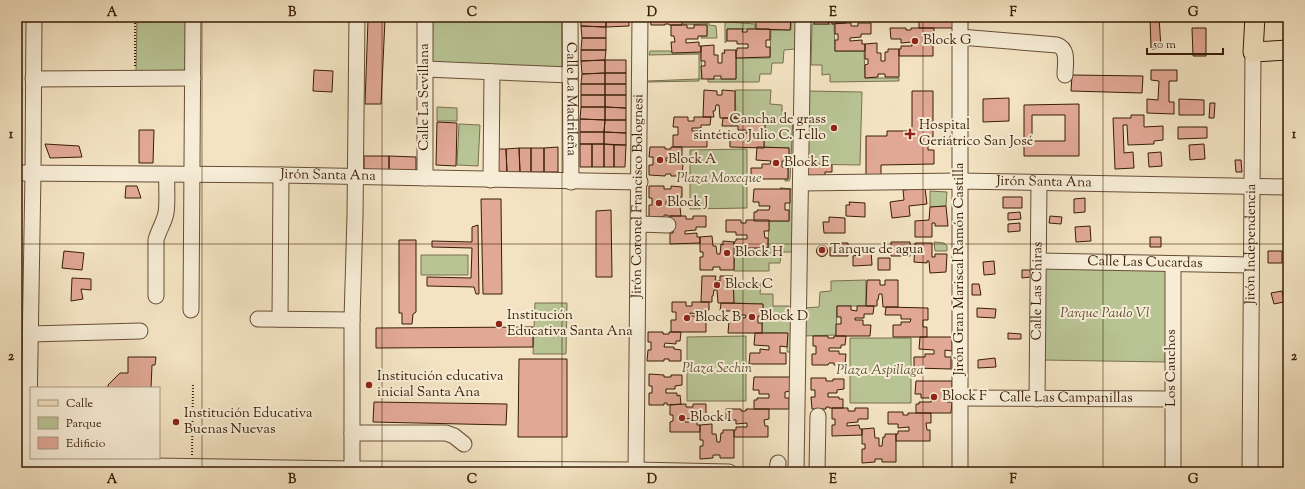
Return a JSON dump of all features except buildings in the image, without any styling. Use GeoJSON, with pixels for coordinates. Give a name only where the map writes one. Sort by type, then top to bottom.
{"type":"FeatureCollection","features":[{"type":"Feature","properties":{"kind":"main road","name":"Jirón Independencia"},"geometry":{"type":"LineString","coordinates":[[1253,52],[1255,17]]}},
{"type":"Feature","properties":{"kind":"main road"},"geometry":{"type":"LineString","coordinates":[[1253,52],[1288,50]]}},
{"type":"Feature","properties":{"kind":"street"},"geometry":{"type":"LineString","coordinates":[[34,17],[30,334],[24,466],[108,468],[192,466],[352,471],[729,472]]}},
{"type":"Feature","properties":{"kind":"street"},"geometry":{"type":"LineString","coordinates":[[191,310],[193,17]]}},
{"type":"Feature","properties":{"kind":"street"},"geometry":{"type":"LineString","coordinates":[[352,471],[352,320],[357,17]]}},
{"type":"Feature","properties":{"kind":"street","name":"Calle La Sevillana"},"geometry":{"type":"LineString","coordinates":[[425,17],[425,178]]}},
{"type":"Feature","properties":{"kind":"street","name":"Calle La Madrileña"},"geometry":{"type":"LineString","coordinates":[[570,17],[571,182]]}},
{"type":"Feature","properties":{"kind":"street","name":"Jirón Coronel Francisco Bolognesi"},"geometry":{"type":"LineString","coordinates":[[636,471],[642,419],[639,224],[646,68],[646,37],[640,17]]}},
{"type":"Feature","properties":{"kind":"street"},"geometry":{"type":"LineString","coordinates":[[796,472],[803,17]]}},
{"type":"Feature","properties":{"kind":"street","name":"Jirón Gran Mariscal Ramón Castilla"},"geometry":{"type":"LineString","coordinates":[[960,17],[960,37],[956,68],[960,181],[954,294],[960,398],[960,472]]}},
{"type":"Feature","properties":{"kind":"street"},"geometry":{"type":"LineString","coordinates":[[960,37],[1057,45],[1064,49],[1065,75]]}},
{"type":"Feature","properties":{"kind":"street","name":"Jirón Independencia"},"geometry":{"type":"LineString","coordinates":[[1250,472],[1253,52]]}},
{"type":"Feature","properties":{"kind":"street"},"geometry":{"type":"LineString","coordinates":[[426,69],[570,75]]}},
{"type":"Feature","properties":{"kind":"street"},"geometry":{"type":"LineString","coordinates":[[491,180],[492,72]]}},
{"type":"Feature","properties":{"kind":"street"},"geometry":{"type":"LineString","coordinates":[[33,79],[193,78]]}},
{"type":"Feature","properties":{"kind":"street","name":"Jirón Santa Ana"},"geometry":{"type":"LineString","coordinates":[[17,173],[281,175],[571,182],[640,182]]}},
{"type":"Feature","properties":{"kind":"street"},"geometry":{"type":"LineString","coordinates":[[156,296],[156,240],[166,212],[167,175]]}},
{"type":"Feature","properties":{"kind":"street"},"geometry":{"type":"LineString","coordinates":[[280,319],[281,175]]}},
{"type":"Feature","properties":{"kind":"street","name":"Jirón Santa Ana"},"geometry":{"type":"LineString","coordinates":[[801,183],[883,186],[960,181],[1252,186],[1288,188]]}},
{"type":"Feature","properties":{"kind":"street","name":"Calle Las Chiras"},"geometry":{"type":"LineString","coordinates":[[1037,399],[1039,183]]}},
{"type":"Feature","properties":{"kind":"street"},"geometry":{"type":"LineString","coordinates":[[639,224],[668,225]]}},
{"type":"Feature","properties":{"kind":"street","name":"Calle Las Cucardas"},"geometry":{"type":"LineString","coordinates":[[1039,261],[1251,265]]}},
{"type":"Feature","properties":{"kind":"street","name":"Los Cauchos"},"geometry":{"type":"LineString","coordinates":[[1173,264],[1173,472]]}},
{"type":"Feature","properties":{"kind":"street"},"geometry":{"type":"LineString","coordinates":[[258,319],[352,320]]}},
{"type":"Feature","properties":{"kind":"street"},"geometry":{"type":"LineString","coordinates":[[30,334],[140,331]]}},
{"type":"Feature","properties":{"kind":"street","name":"Calle Las Campanillas"},"geometry":{"type":"LineString","coordinates":[[960,398],[1172,399]]}},
{"type":"Feature","properties":{"kind":"street"},"geometry":{"type":"LineString","coordinates":[[817,472],[818,416]]}},
{"type":"Feature","properties":{"kind":"street"},"geometry":{"type":"LineString","coordinates":[[352,433],[446,433],[454,436],[464,444]]}},
{"type":"Feature","properties":{"kind":"path"},"geometry":{"type":"LineString","coordinates":[[135,17],[135,79]]}},
{"type":"Feature","properties":{"kind":"path"},"geometry":{"type":"LineString","coordinates":[[192,466],[193,384]]}},
{"type":"Feature","properties":{"kind":"green space"},"geometry":{"type":"Polygon","coordinates":[[[137,17],[189,17],[188,72],[136,71],[137,17]]]}},
{"type":"Feature","properties":{"kind":"green space"},"geometry":{"type":"Polygon","coordinates":[[[433,17],[564,17],[563,67],[432,65],[433,17]]]}},
{"type":"Feature","properties":{"kind":"green space"},"geometry":{"type":"Polygon","coordinates":[[[693,17],[750,17],[750,19],[693,19],[693,17]]]}},
{"type":"Feature","properties":{"kind":"green space"},"geometry":{"type":"Polygon","coordinates":[[[791,17],[797,17],[795,49],[784,50],[783,63],[772,63],[771,74],[760,74],[759,82],[708,82],[708,79],[736,79],[736,58],[770,58],[771,30],[791,30],[791,17]]]}},
{"type":"Feature","properties":{"kind":"green space"},"geometry":{"type":"Polygon","coordinates":[[[856,17],[914,17],[914,20],[856,20],[856,17]]]}},
{"type":"Feature","properties":{"kind":"green space"},"geometry":{"type":"Polygon","coordinates":[[[683,23],[709,23],[709,25],[716,26],[717,38],[701,38],[701,36],[707,36],[707,24],[683,25],[683,23]]]}},
{"type":"Feature","properties":{"kind":"green space"},"geometry":{"type":"Polygon","coordinates":[[[725,23],[755,24],[755,29],[727,29],[727,41],[725,43],[725,23]]]}},
{"type":"Feature","properties":{"kind":"green space"},"geometry":{"type":"Polygon","coordinates":[[[812,24],[834,24],[835,51],[864,51],[865,78],[899,78],[899,81],[830,82],[830,74],[822,75],[822,65],[811,65],[812,24]]]}},
{"type":"Feature","properties":{"kind":"green space"},"geometry":{"type":"Polygon","coordinates":[[[650,51],[701,53],[702,79],[699,79],[699,54],[649,55],[650,51]]]}},
{"type":"Feature","properties":{"kind":"green space"},"geometry":{"type":"Polygon","coordinates":[[[699,79],[699,81],[648,82],[648,81],[699,79]]]}},
{"type":"Feature","properties":{"kind":"green space"},"geometry":{"type":"Polygon","coordinates":[[[735,90],[771,90],[770,104],[782,105],[782,117],[793,117],[789,181],[785,181],[785,179],[788,179],[789,148],[764,147],[765,118],[736,118],[735,90]]]}},
{"type":"Feature","properties":{"kind":"green space","name":"Cancha de grass sintético Julio C. Tello"},"geometry":{"type":"Polygon","coordinates":[[[807,91],[862,92],[860,165],[805,164],[807,91]]]}},
{"type":"Feature","properties":{"kind":"green space"},"geometry":{"type":"Polygon","coordinates":[[[437,107],[457,108],[457,121],[437,121],[437,107]]]}},
{"type":"Feature","properties":{"kind":"green space"},"geometry":{"type":"Polygon","coordinates":[[[459,124],[480,125],[478,166],[457,165],[459,124]]]}},
{"type":"Feature","properties":{"kind":"green space","name":"Plaza Moxeque"},"geometry":{"type":"Polygon","coordinates":[[[747,149],[747,208],[690,209],[690,150],[747,149]]]}},
{"type":"Feature","properties":{"kind":"green space"},"geometry":{"type":"Polygon","coordinates":[[[780,188],[793,189],[792,252],[781,252],[780,263],[769,263],[769,271],[734,271],[735,249],[768,249],[769,221],[789,221],[790,189],[780,188]]]}},
{"type":"Feature","properties":{"kind":"green space"},"geometry":{"type":"Polygon","coordinates":[[[930,191],[947,192],[946,206],[930,207],[930,191]]]}},
{"type":"Feature","properties":{"kind":"green space"},"geometry":{"type":"Polygon","coordinates":[[[934,242],[944,243],[947,246],[947,251],[935,251],[934,242]]]}},
{"type":"Feature","properties":{"kind":"green space"},"geometry":{"type":"Polygon","coordinates":[[[421,255],[468,255],[468,275],[421,275],[421,255]]]}},
{"type":"Feature","properties":{"kind":"green space","name":"Parque Paulo Vl"},"geometry":{"type":"Polygon","coordinates":[[[1044,266],[1168,269],[1165,362],[1042,360],[1044,266]]]}},
{"type":"Feature","properties":{"kind":"green space"},"geometry":{"type":"Polygon","coordinates":[[[866,280],[866,306],[837,306],[836,335],[803,336],[803,308],[819,307],[820,292],[831,291],[831,281],[866,280]]]}},
{"type":"Feature","properties":{"kind":"green space"},"geometry":{"type":"Polygon","coordinates":[[[733,281],[761,283],[760,294],[773,294],[773,306],[789,306],[788,320],[794,320],[795,352],[787,352],[787,333],[762,333],[763,304],[734,303],[733,281]]]}},
{"type":"Feature","properties":{"kind":"green space"},"geometry":{"type":"Polygon","coordinates":[[[535,303],[567,303],[566,354],[533,354],[535,303]]]}},
{"type":"Feature","properties":{"kind":"green space","name":"Plaza Sechin"},"geometry":{"type":"Polygon","coordinates":[[[746,336],[746,401],[687,401],[687,337],[746,336]]]}},
{"type":"Feature","properties":{"kind":"green space","name":"Plaza Aspillaga"},"geometry":{"type":"Polygon","coordinates":[[[850,338],[911,338],[911,403],[850,403],[850,338]]]}},
{"type":"Feature","properties":{"kind":"place","name":"Block G"},"geometry":{"type":"Point","coordinates":[915,41]}},
{"type":"Feature","properties":{"kind":"place","name":"Cancha de grass sintético Julio C. Tello"},"geometry":{"type":"Point","coordinates":[834,128]}},
{"type":"Feature","properties":{"kind":"place","name":"Hospital Geriátrico San José"},"geometry":{"type":"Point","coordinates":[910,134]}},
{"type":"Feature","properties":{"kind":"place","name":"Block A"},"geometry":{"type":"Point","coordinates":[660,160]}},
{"type":"Feature","properties":{"kind":"place","name":"Block E"},"geometry":{"type":"Point","coordinates":[776,163]}},
{"type":"Feature","properties":{"kind":"place","name":"Block J"},"geometry":{"type":"Point","coordinates":[659,203]}},
{"type":"Feature","properties":{"kind":"place","name":"Tanque de agua"},"geometry":{"type":"Point","coordinates":[822,250]}},
{"type":"Feature","properties":{"kind":"place","name":"Block H"},"geometry":{"type":"Point","coordinates":[727,253]}},
{"type":"Feature","properties":{"kind":"place","name":"Block C"},"geometry":{"type":"Point","coordinates":[717,285]}},
{"type":"Feature","properties":{"kind":"place","name":"Block D"},"geometry":{"type":"Point","coordinates":[752,317]}},
{"type":"Feature","properties":{"kind":"place","name":"Block B"},"geometry":{"type":"Point","coordinates":[687,318]}},
{"type":"Feature","properties":{"kind":"place","name":"Institución Educativa Santa Ana"},"geometry":{"type":"Point","coordinates":[499,324]}},
{"type":"Feature","properties":{"kind":"place","name":"Institución educativa inicial Santa Ana"},"geometry":{"type":"Point","coordinates":[369,385]}},
{"type":"Feature","properties":{"kind":"place","name":"Block F"},"geometry":{"type":"Point","coordinates":[934,397]}},
{"type":"Feature","properties":{"kind":"place","name":"Block I"},"geometry":{"type":"Point","coordinates":[682,418]}},
{"type":"Feature","properties":{"kind":"place","name":"Institución Educativa Buenas Nuevas"},"geometry":{"type":"Point","coordinates":[176,422]}}]}
